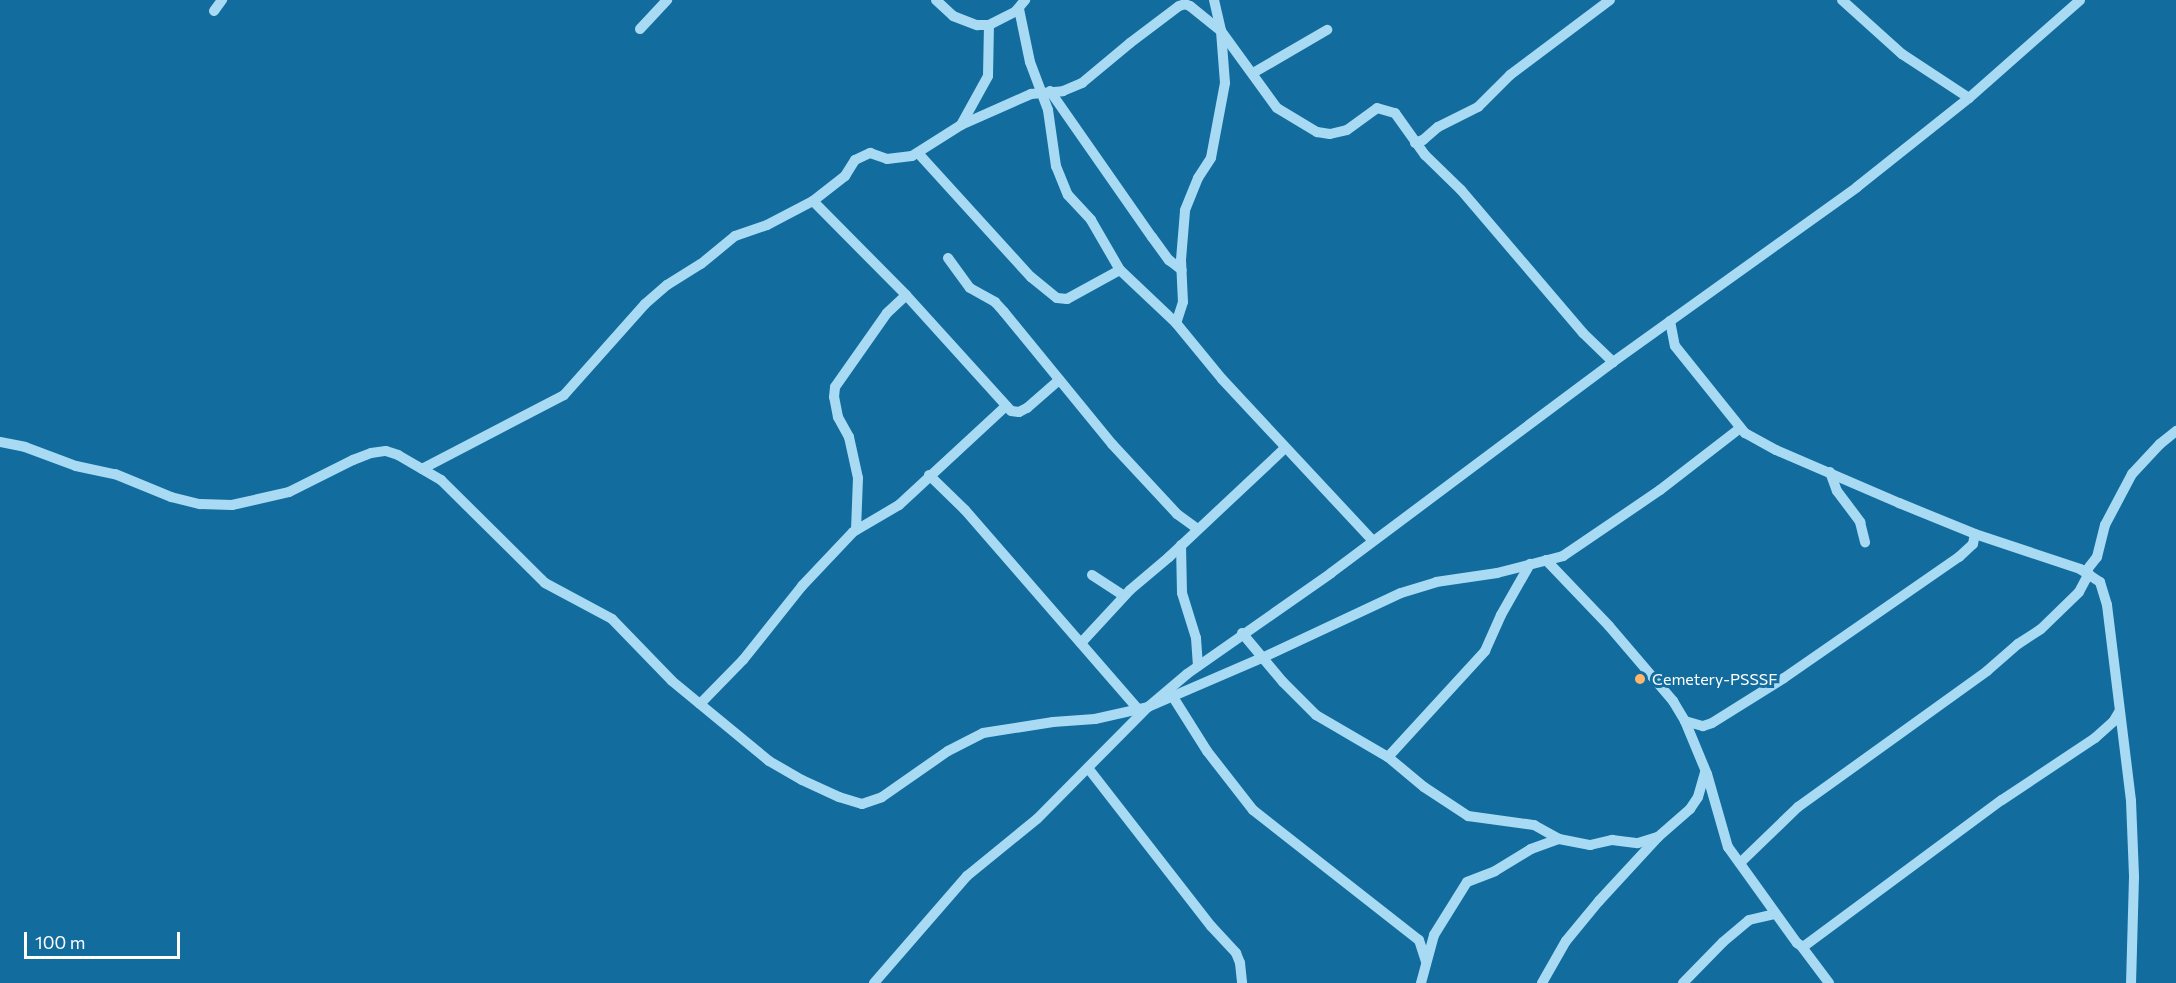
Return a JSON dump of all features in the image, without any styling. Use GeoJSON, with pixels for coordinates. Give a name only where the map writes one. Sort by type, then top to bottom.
{"type":"FeatureCollection","features":[{"type":"Feature","properties":{"kind":"street"},"geometry":{"type":"LineString","coordinates":[[214,10],[222,0]]}},
{"type":"Feature","properties":{"kind":"street"},"geometry":{"type":"LineString","coordinates":[[640,29],[667,0]]}},
{"type":"Feature","properties":{"kind":"street"},"geometry":{"type":"LineString","coordinates":[[936,0],[953,16],[977,26],[989,25],[1022,4],[1030,62],[1046,92],[1169,260],[1182,270]]}},
{"type":"Feature","properties":{"kind":"street"},"geometry":{"type":"LineString","coordinates":[[1176,323],[1183,302],[1185,211],[1198,178],[1211,158],[1224,97],[1221,31],[1214,0]]}},
{"type":"Feature","properties":{"kind":"street"},"geometry":{"type":"LineString","coordinates":[[1415,143],[1423,140],[1438,126],[1478,107],[1510,75],[1610,0]]}},
{"type":"Feature","properties":{"kind":"street"},"geometry":{"type":"LineString","coordinates":[[1842,0],[1902,54],[1969,98]]}},
{"type":"Feature","properties":{"kind":"street"},"geometry":{"type":"LineString","coordinates":[[874,983],[967,876],[1037,819],[1143,708],[1242,633],[1331,573],[1440,494],[1613,362],[1796,232],[1969,98],[2080,0]]}},
{"type":"Feature","properties":{"kind":"street"},"geometry":{"type":"LineString","coordinates":[[422,469],[564,395],[645,304],[667,285],[701,264],[735,236],[767,225],[813,201],[845,176],[855,160],[869,153],[887,159],[918,153],[935,139],[961,125],[1031,94],[1063,91],[1083,83],[1179,6],[1190,6],[1221,31],[1277,108],[1317,132],[1340,133],[1377,108],[1395,113],[1415,143],[1467,197],[1583,333],[1613,362]]}},
{"type":"Feature","properties":{"kind":"street"},"geometry":{"type":"LineString","coordinates":[[961,125],[988,76],[989,25]]}},
{"type":"Feature","properties":{"kind":"street"},"geometry":{"type":"LineString","coordinates":[[1253,73],[1327,30]]}},
{"type":"Feature","properties":{"kind":"street"},"geometry":{"type":"LineString","coordinates":[[1046,92],[1056,166],[1066,193],[1091,220],[1120,270],[1176,323],[1222,379],[1373,541]]}},
{"type":"Feature","properties":{"kind":"street"},"geometry":{"type":"LineString","coordinates":[[918,153],[1031,277],[1057,298],[1067,299],[1120,270]]}},
{"type":"Feature","properties":{"kind":"street"},"geometry":{"type":"LineString","coordinates":[[813,201],[906,295],[1006,406],[1019,412],[1059,380]]}},
{"type":"Feature","properties":{"kind":"street"},"geometry":{"type":"LineString","coordinates":[[948,258],[970,288],[995,302],[1004,312],[1112,444],[1177,514],[1198,529]]}},
{"type":"Feature","properties":{"kind":"street"},"geometry":{"type":"LineString","coordinates":[[856,530],[858,478],[849,437],[838,417],[834,397],[835,387],[888,314],[906,295]]}},
{"type":"Feature","properties":{"kind":"street"},"geometry":{"type":"LineString","coordinates":[[1670,321],[1675,346],[1739,429],[1776,450],[1975,534],[2087,572],[2103,587],[2108,605],[2127,764],[2133,840],[2132,983]]}},
{"type":"Feature","properties":{"kind":"street"},"geometry":{"type":"LineString","coordinates":[[700,704],[748,653],[801,586],[856,530],[899,505],[1006,406]]}},
{"type":"Feature","properties":{"kind":"street"},"geometry":{"type":"LineString","coordinates":[[0,442],[25,447],[76,466],[115,474],[171,497],[200,504],[232,505],[289,492],[353,460],[371,453],[386,451],[441,480],[545,583],[612,619],[672,681],[769,761],[812,784],[862,804],[882,797],[948,752],[983,733],[1053,722],[1095,719],[1143,708],[1262,658],[1401,593],[1436,582],[1497,573],[1575,550],[1660,490],[1739,429]]}},
{"type":"Feature","properties":{"kind":"street"},"geometry":{"type":"LineString","coordinates":[[1740,863],[1798,807],[1987,671],[2018,644],[2041,628],[2079,592],[2087,572],[2097,557],[2105,525],[2132,474],[2160,444],[2176,431]]}},
{"type":"Feature","properties":{"kind":"street"},"geometry":{"type":"LineString","coordinates":[[1081,643],[1124,596],[1285,448]]}},
{"type":"Feature","properties":{"kind":"street"},"geometry":{"type":"LineString","coordinates":[[1830,472],[1837,491],[1860,522],[1865,542]]}},
{"type":"Feature","properties":{"kind":"street"},"geometry":{"type":"LineString","coordinates":[[929,475],[965,510],[1081,643],[1143,708]]}},
{"type":"Feature","properties":{"kind":"street"},"geometry":{"type":"LineString","coordinates":[[1685,722],[1703,726],[1713,723],[1784,678],[1959,557],[1972,544],[1975,534]]}},
{"type":"Feature","properties":{"kind":"street"},"geometry":{"type":"LineString","coordinates":[[1181,545],[1182,593],[1196,638],[1198,666]]}},
{"type":"Feature","properties":{"kind":"street"},"geometry":{"type":"LineString","coordinates":[[1546,560],[1609,626],[1673,701],[1706,770],[1728,848],[1828,983]]}},
{"type":"Feature","properties":{"kind":"street"},"geometry":{"type":"LineString","coordinates":[[1388,757],[1485,651],[1501,615],[1530,564]]}},
{"type":"Feature","properties":{"kind":"street"},"geometry":{"type":"LineString","coordinates":[[1092,575],[1124,596]]}},
{"type":"Feature","properties":{"kind":"street"},"geometry":{"type":"LineString","coordinates":[[1242,633],[1262,658],[1316,715],[1388,757],[1424,787],[1468,816],[1534,825],[1559,839],[1590,845],[1612,840],[1638,843],[1658,837]]}},
{"type":"Feature","properties":{"kind":"street"},"geometry":{"type":"LineString","coordinates":[[1173,697],[1207,751],[1253,810],[1419,940],[1426,962]]}},
{"type":"Feature","properties":{"kind":"street"},"geometry":{"type":"LineString","coordinates":[[1802,947],[1808,947],[2002,800],[2095,738],[2112,723],[2119,712]]}},
{"type":"Feature","properties":{"kind":"street"},"geometry":{"type":"LineString","coordinates":[[1088,768],[1211,926],[1236,953],[1240,963],[1242,983]]}},
{"type":"Feature","properties":{"kind":"street"},"geometry":{"type":"LineString","coordinates":[[1542,983],[1577,927],[1658,837],[1690,809],[1698,797],[1706,770]]}},
{"type":"Feature","properties":{"kind":"street"},"geometry":{"type":"LineString","coordinates":[[1421,983],[1434,935],[1467,882],[1495,871],[1531,849],[1559,839]]}},
{"type":"Feature","properties":{"kind":"street"},"geometry":{"type":"LineString","coordinates":[[1683,983],[1723,942],[1749,920],[1758,915],[1775,914]]}},
{"type":"Feature","properties":{"kind":"place","name":"Cemetery-PSSSF"},"geometry":{"type":"Point","coordinates":[1640,679]}}]}
